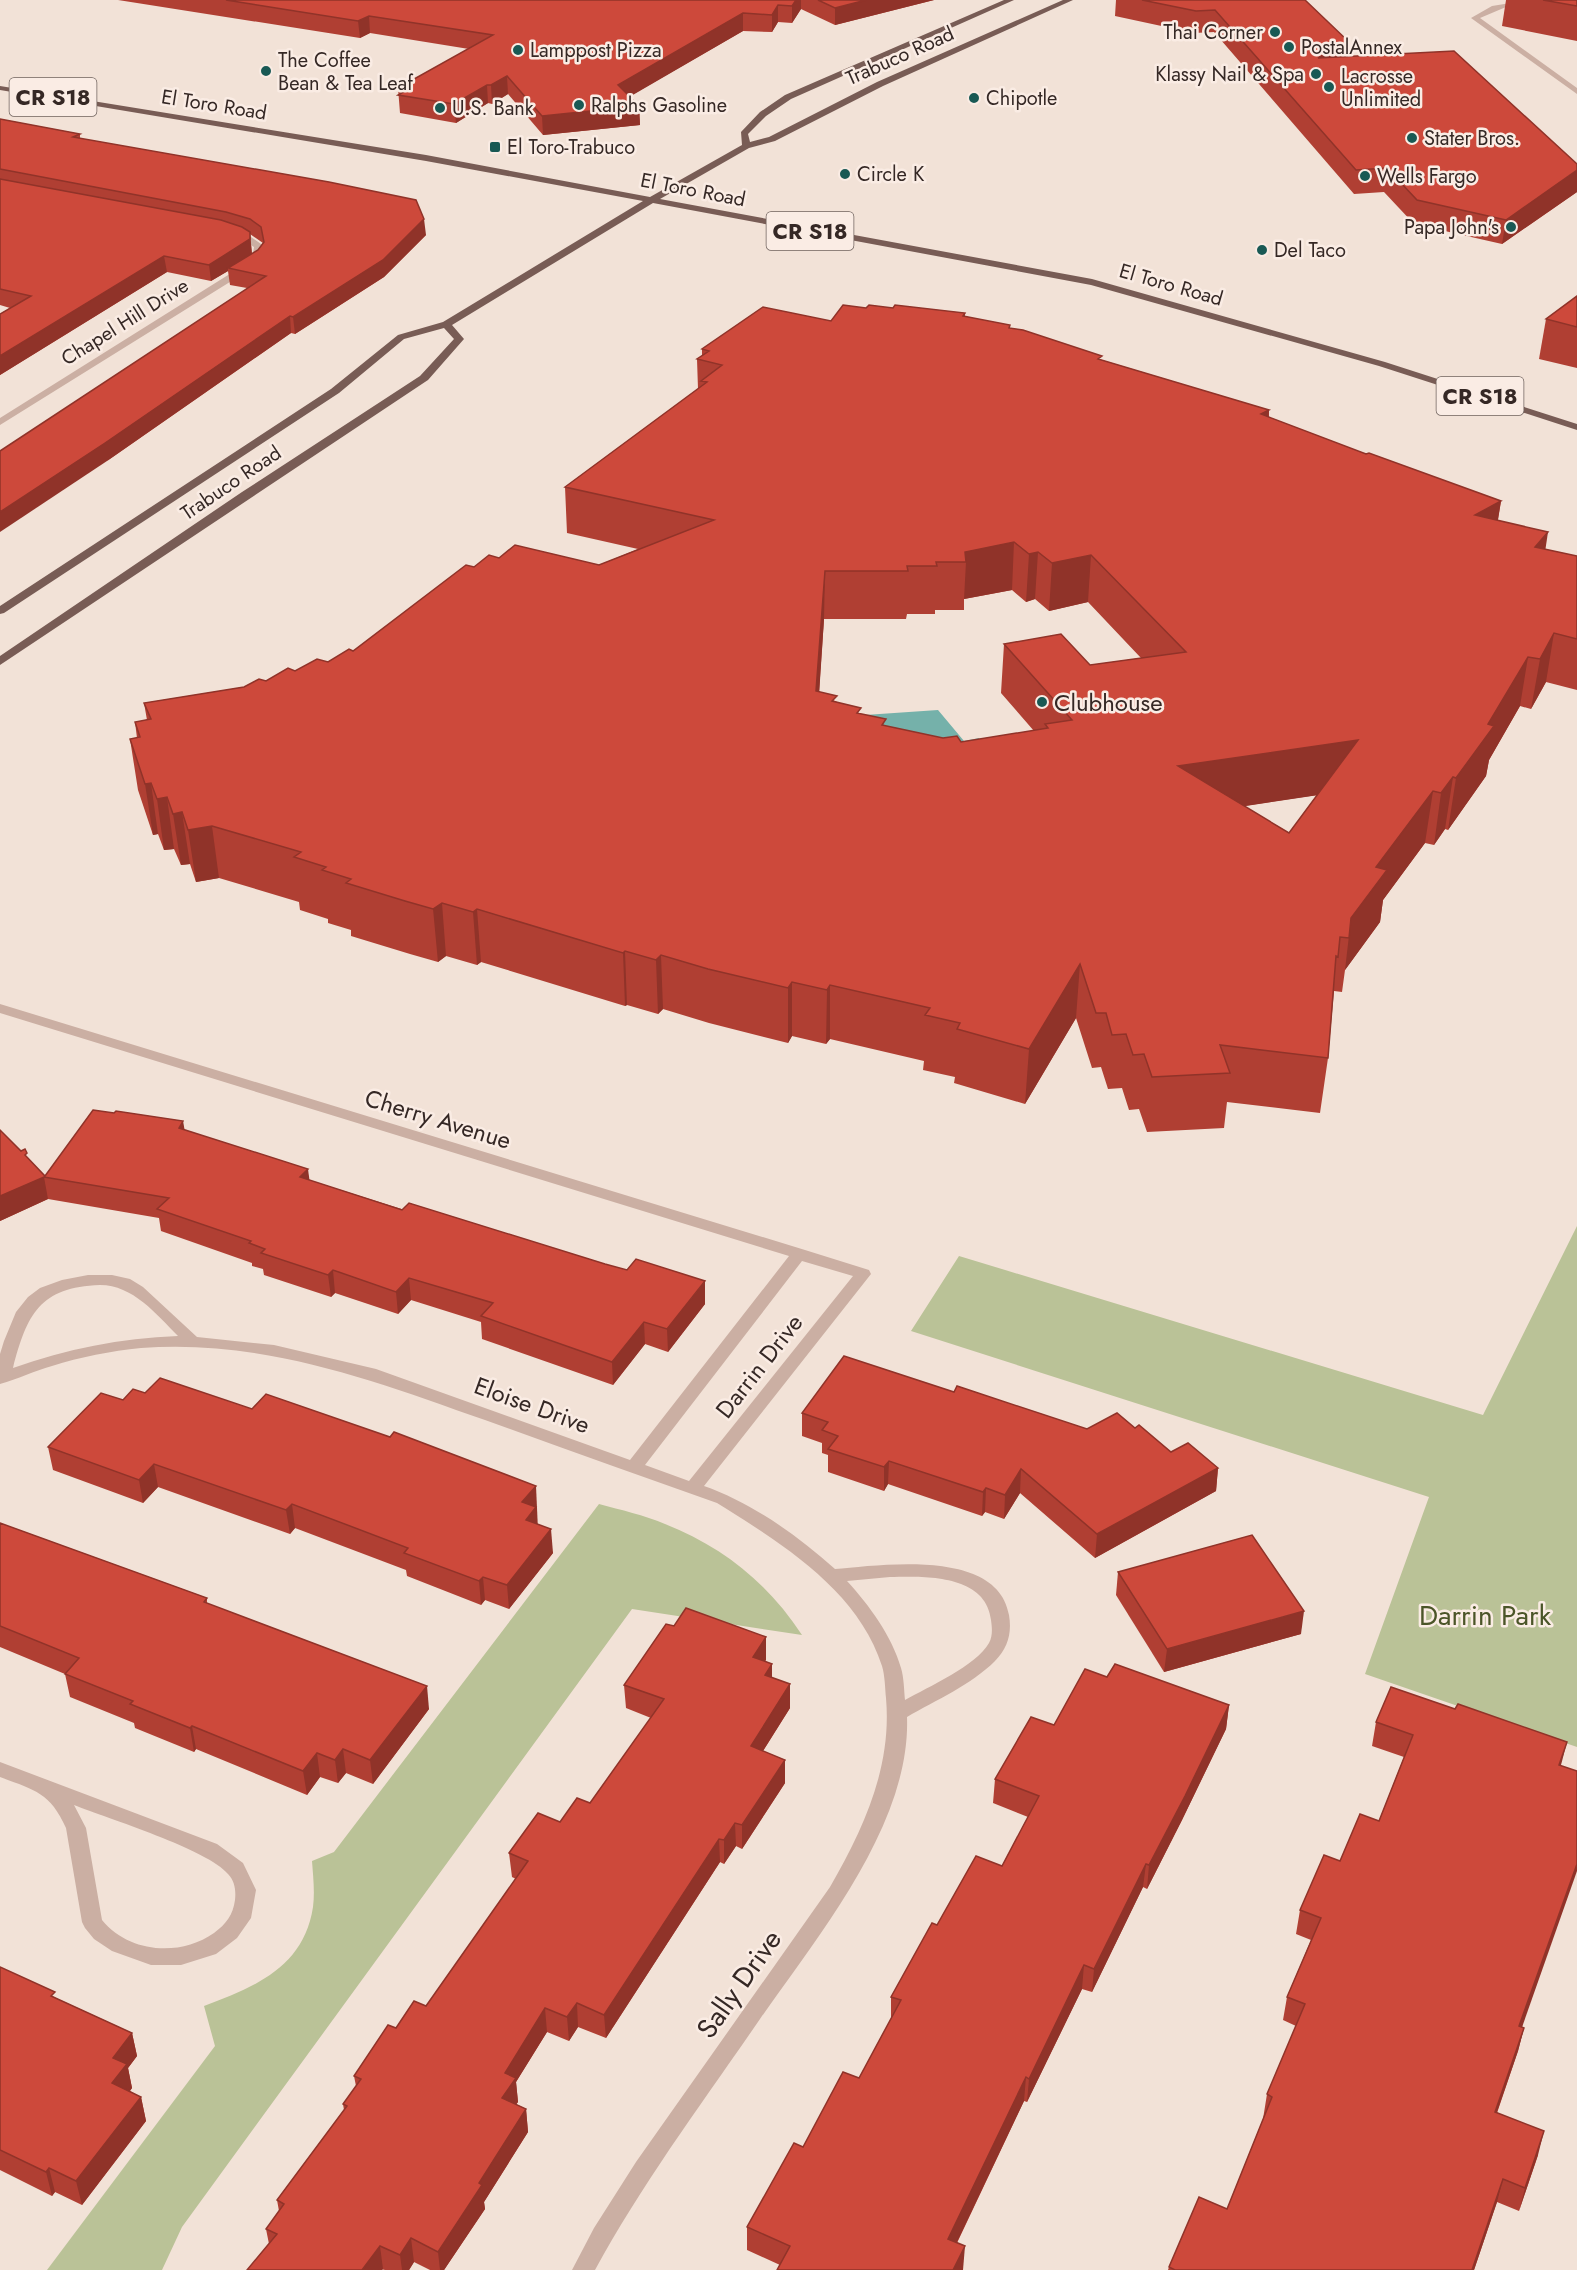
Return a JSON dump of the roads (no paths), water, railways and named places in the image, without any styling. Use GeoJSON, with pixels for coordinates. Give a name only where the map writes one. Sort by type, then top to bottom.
{"type":"FeatureCollection","features":[{"type":"Feature","properties":{"kind":"main road","name":"Trabuco Road"},"geometry":{"type":"LineString","coordinates":[[746,146],[744,134],[763,114],[788,96],[1010,0]]}},
{"type":"Feature","properties":{"kind":"main road","name":"Trabuco Road"},"geometry":{"type":"LineString","coordinates":[[0,611],[335,391],[400,337],[446,324],[594,233],[746,146],[772,139],[879,84],[1069,0]]}},
{"type":"Feature","properties":{"kind":"main road"},"geometry":{"type":"LineString","coordinates":[[1036,4],[1050,9]]}},
{"type":"Feature","properties":{"kind":"main road","name":"El Toro Road"},"geometry":{"type":"LineString","coordinates":[[0,88],[426,158],[1092,282],[1382,364],[1577,428]]}},
{"type":"Feature","properties":{"kind":"main road","name":"Trabuco Road"},"geometry":{"type":"LineString","coordinates":[[0,661],[246,494],[424,378],[459,339],[446,324]]}},
{"type":"Feature","properties":{"kind":"street"},"geometry":{"type":"LineString","coordinates":[[1564,0],[1501,5],[1486,9],[1475,18],[1577,92]]}},
{"type":"Feature","properties":{"kind":"street","name":"Chapel Hill Drive"},"geometry":{"type":"LineString","coordinates":[[0,422],[256,262],[259,257],[258,246],[248,239],[224,232]]}},
{"type":"Feature","properties":{"kind":"street","name":"Cherry Avenue"},"geometry":{"type":"LineString","coordinates":[[0,1008],[863,1274]]}},
{"type":"Feature","properties":{"kind":"street","name":"Darrin Drive"},"geometry":{"type":"LineString","coordinates":[[634,1467],[799,1254]]}},
{"type":"Feature","properties":{"kind":"street","name":"Darrin Drive"},"geometry":{"type":"LineString","coordinates":[[693,1488],[863,1274]]}},
{"type":"Feature","properties":{"kind":"street"},"geometry":{"type":"LineString","coordinates":[[1,1378],[22,1313],[33,1300],[42,1294],[74,1282],[95,1280],[126,1283],[191,1340]]}},
{"type":"Feature","properties":{"kind":"street","name":"Eloise Drive"},"geometry":{"type":"LineString","coordinates":[[1,1378],[61,1358],[103,1348],[191,1340],[285,1351],[360,1370],[723,1499],[759,1521],[832,1576],[856,1603],[878,1636]]}},
{"type":"Feature","properties":{"kind":"street"},"geometry":{"type":"LineString","coordinates":[[832,1576],[922,1570],[958,1574],[982,1588],[998,1607],[1002,1627],[997,1646],[982,1662],[898,1713]]}},
{"type":"Feature","properties":{"kind":"street","name":"Sally Drive"},"geometry":{"type":"LineString","coordinates":[[583,2270],[628,2194],[849,1875],[884,1799],[895,1756],[898,1713],[893,1671],[878,1636]]}},
{"type":"Feature","properties":{"kind":"street"},"geometry":{"type":"LineString","coordinates":[[0,1769],[50,1788],[227,1858],[239,1871],[247,1886],[245,1906],[237,1925],[221,1942],[199,1954],[175,1959],[150,1959],[129,1951],[99,1934],[92,1922],[76,1828],[70,1815],[50,1788]]}},
{"type":"Feature","properties":{"kind":"water"},"geometry":{"type":"Polygon","coordinates":[[[938,710],[964,741],[979,738],[989,752],[946,760],[865,715],[938,710]]]}},
{"type":"Feature","properties":{"kind":"place","name":"Thai Corner"},"geometry":{"type":"Point","coordinates":[1275,32]}},
{"type":"Feature","properties":{"kind":"place","name":"PostalAnnex"},"geometry":{"type":"Point","coordinates":[1289,47]}},
{"type":"Feature","properties":{"kind":"place","name":"Lamppost Pizza"},"geometry":{"type":"Point","coordinates":[518,50]}},
{"type":"Feature","properties":{"kind":"place","name":"The Coffee Bean & Tea Leaf"},"geometry":{"type":"Point","coordinates":[266,71]}},
{"type":"Feature","properties":{"kind":"place","name":"Klassy Nail & Spa"},"geometry":{"type":"Point","coordinates":[1316,74]}},
{"type":"Feature","properties":{"kind":"place","name":"Lacrosse Unlimited"},"geometry":{"type":"Point","coordinates":[1329,87]}},
{"type":"Feature","properties":{"kind":"place","name":"Chipotle"},"geometry":{"type":"Point","coordinates":[974,98]}},
{"type":"Feature","properties":{"kind":"place","name":"Ralphs Gasoline"},"geometry":{"type":"Point","coordinates":[579,105]}},
{"type":"Feature","properties":{"kind":"place","name":"U.S. Bank"},"geometry":{"type":"Point","coordinates":[440,108]}},
{"type":"Feature","properties":{"kind":"place","name":"Stater Bros."},"geometry":{"type":"Point","coordinates":[1412,138]}},
{"type":"Feature","properties":{"kind":"place","name":"El Toro-Trabuco"},"geometry":{"type":"Point","coordinates":[495,147]}},
{"type":"Feature","properties":{"kind":"place","name":"Circle K"},"geometry":{"type":"Point","coordinates":[845,174]}},
{"type":"Feature","properties":{"kind":"place","name":"Wells Fargo"},"geometry":{"type":"Point","coordinates":[1365,176]}},
{"type":"Feature","properties":{"kind":"place","name":"Papa John's"},"geometry":{"type":"Point","coordinates":[1511,227]}},
{"type":"Feature","properties":{"kind":"place","name":"Del Taco"},"geometry":{"type":"Point","coordinates":[1262,250]}},
{"type":"Feature","properties":{"kind":"place","name":"Clubhouse"},"geometry":{"type":"Point","coordinates":[1042,702]}},
{"type":"Feature","properties":{"kind":"park label","name":"Darrin Park"},"geometry":{"type":"Point","coordinates":[1485,1615]}}]}
